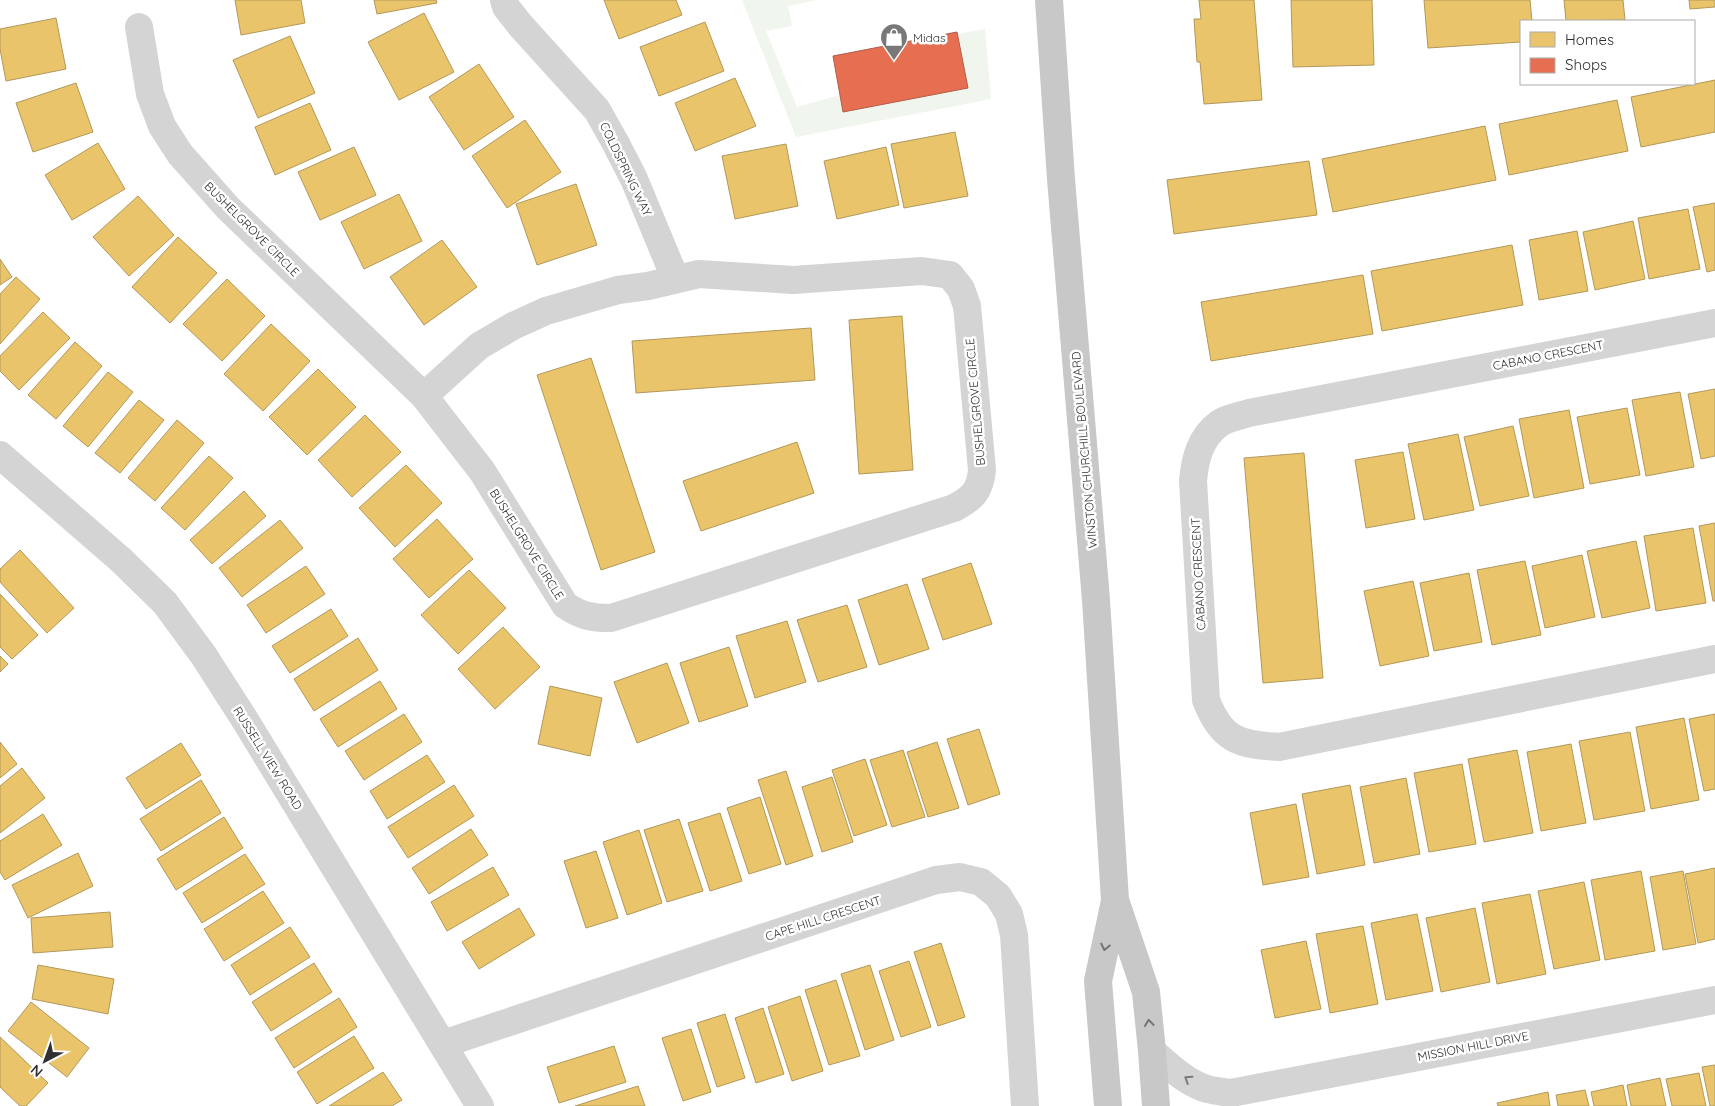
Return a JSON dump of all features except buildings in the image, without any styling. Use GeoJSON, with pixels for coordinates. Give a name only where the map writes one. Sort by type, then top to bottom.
{"type":"FeatureCollection","features":[{"type":"Feature","properties":{"kind":"main road","name":"WINSTON CHURCHILL BOULEVARD"},"geometry":{"type":"LineString","coordinates":[[1049,0],[1061,179],[1096,600],[1115,900],[1146,992],[1156,1106]]}},
{"type":"Feature","properties":{"kind":"main road","name":"WINSTON CHURCHILL BOULEVARD"},"geometry":{"type":"LineString","coordinates":[[1108,1106],[1098,981],[1115,900]]}},
{"type":"Feature","properties":{"kind":"street","name":"COLDSPRING WAY"},"geometry":{"type":"LineString","coordinates":[[504,0],[506,7],[521,26],[597,110],[634,179],[675,278]]}},
{"type":"Feature","properties":{"kind":"street","name":"BUSHELGROVE CIRCLE"},"geometry":{"type":"LineString","coordinates":[[139,27],[150,94],[162,126],[180,154],[228,208],[424,396],[482,470],[565,605],[578,614],[594,618],[611,618],[954,508],[974,495],[981,481],[982,470],[967,306],[961,289],[950,275],[922,271],[793,280],[699,274],[675,278],[648,286],[618,290],[546,311],[512,326],[479,346],[424,396]]}},
{"type":"Feature","properties":{"kind":"street","name":"CABANO CRESCENT"},"geometry":{"type":"LineString","coordinates":[[1715,323],[1240,416],[1221,422],[1209,433],[1200,447],[1195,462],[1193,481],[1206,700],[1213,718],[1223,731],[1238,740],[1255,746],[1279,747],[1715,659]]}},
{"type":"Feature","properties":{"kind":"street","name":"RUSSELL VIEW ROAD"},"geometry":{"type":"LineString","coordinates":[[4,465],[121,560],[165,603],[193,641],[245,720],[480,1106]]}},
{"type":"Feature","properties":{"kind":"street","name":"CAPE HILL CRESCENT"},"geometry":{"type":"LineString","coordinates":[[443,1044],[936,880],[960,877],[981,882],[998,896],[1010,914],[1014,935],[1025,1106]]}},
{"type":"Feature","properties":{"kind":"street","name":"MISSION HILL DRIVE"},"geometry":{"type":"LineString","coordinates":[[1152,1050],[1192,1083],[1206,1089],[1220,1099],[1715,1000]]}},
{"type":"Feature","properties":{"kind":"shaded area"},"geometry":{"type":"Polygon","coordinates":[[[742,0],[816,0],[788,6],[792,26],[766,31],[797,107],[840,95],[844,112],[968,88],[957,34],[985,29],[991,99],[796,137],[742,0]]]}},
{"type":"Feature","properties":{"kind":"place","name":"Midas"},"geometry":{"type":"Point","coordinates":[894,61]}}]}
